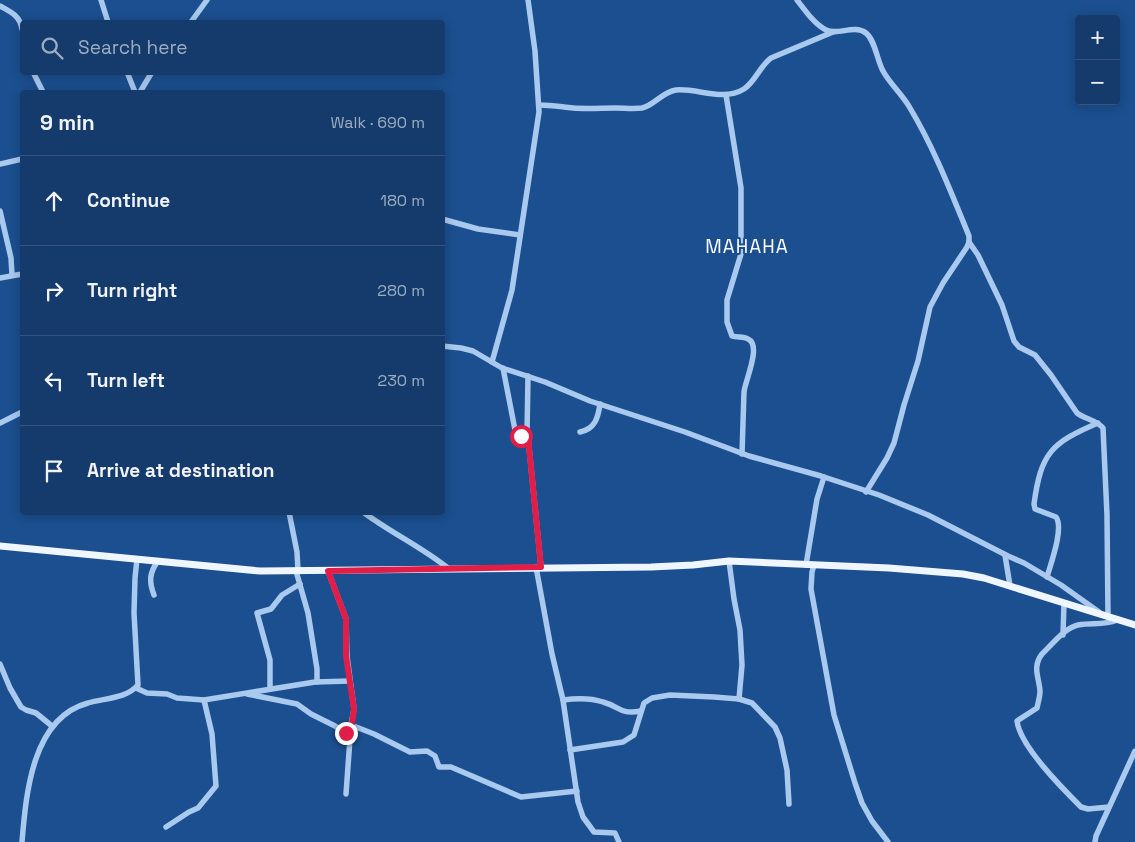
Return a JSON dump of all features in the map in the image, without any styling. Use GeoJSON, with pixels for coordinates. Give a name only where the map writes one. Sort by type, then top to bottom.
{"type":"FeatureCollection","features":[{"type":"Feature","properties":{"kind":"main road"},"geometry":{"type":"LineString","coordinates":[[0,546],[260,571],[651,567],[729,561],[931,571],[984,578],[1135,625]]}},
{"type":"Feature","properties":{"kind":"street"},"geometry":{"type":"LineString","coordinates":[[101,0],[107,20]]}},
{"type":"Feature","properties":{"kind":"street"},"geometry":{"type":"LineString","coordinates":[[192,20],[207,0]]}},
{"type":"Feature","properties":{"kind":"street"},"geometry":{"type":"LineString","coordinates":[[492,362],[512,290],[533,160],[539,104],[535,51],[528,0]]}},
{"type":"Feature","properties":{"kind":"street"},"geometry":{"type":"LineString","coordinates":[[797,0],[819,26],[833,32]]}},
{"type":"Feature","properties":{"kind":"street"},"geometry":{"type":"LineString","coordinates":[[0,6],[21,20]]}},
{"type":"Feature","properties":{"kind":"street"},"geometry":{"type":"LineString","coordinates":[[539,104],[575,108],[635,108],[647,106],[667,92],[674,90],[692,90],[726,95],[737,93],[745,89],[764,63],[771,58],[833,32],[862,31],[871,39],[884,73],[909,106],[924,132],[950,189],[969,236],[969,242],[930,307],[920,354],[894,443],[866,492]]}},
{"type":"Feature","properties":{"kind":"street"},"geometry":{"type":"LineString","coordinates":[[34,75],[42,90]]}},
{"type":"Feature","properties":{"kind":"street"},"geometry":{"type":"LineString","coordinates":[[128,75],[134,90]]}},
{"type":"Feature","properties":{"kind":"street"},"geometry":{"type":"LineString","coordinates":[[141,90],[150,75]]}},
{"type":"Feature","properties":{"kind":"street"},"geometry":{"type":"LineString","coordinates":[[726,95],[740,181],[741,222],[740,262],[726,300],[727,322],[732,336],[748,338],[753,346],[752,364],[744,392],[742,454]]}},
{"type":"Feature","properties":{"kind":"street"},"geometry":{"type":"LineString","coordinates":[[0,164],[20,159]]}},
{"type":"Feature","properties":{"kind":"street"},"geometry":{"type":"LineString","coordinates":[[0,211],[11,258],[12,275]]}},
{"type":"Feature","properties":{"kind":"street"},"geometry":{"type":"LineString","coordinates":[[445,220],[471,227],[520,235]]}},
{"type":"Feature","properties":{"kind":"street"},"geometry":{"type":"LineString","coordinates":[[969,242],[978,255],[1002,306],[1014,341],[1019,347],[1034,355],[1051,375],[1077,413],[1102,426],[1104,432],[1106,617]]}},
{"type":"Feature","properties":{"kind":"street"},"geometry":{"type":"LineString","coordinates":[[0,278],[20,274]]}},
{"type":"Feature","properties":{"kind":"street"},"geometry":{"type":"LineString","coordinates":[[445,346],[472,351],[503,368],[600,404],[686,432],[742,454],[824,477],[878,495],[928,515],[1047,576],[1106,617]]}},
{"type":"Feature","properties":{"kind":"street"},"geometry":{"type":"LineString","coordinates":[[503,368],[516,435],[517,437],[527,434]]}},
{"type":"Feature","properties":{"kind":"street"},"geometry":{"type":"LineString","coordinates":[[528,376],[527,434],[530,446],[538,567],[552,654],[563,700],[577,791],[583,817],[591,829],[600,833],[615,833],[619,842]]}},
{"type":"Feature","properties":{"kind":"street"},"geometry":{"type":"LineString","coordinates":[[580,432],[586,431],[593,426],[600,404]]}},
{"type":"Feature","properties":{"kind":"street"},"geometry":{"type":"LineString","coordinates":[[0,423],[20,413]]}},
{"type":"Feature","properties":{"kind":"street"},"geometry":{"type":"LineString","coordinates":[[1047,576],[1055,548],[1059,523],[1056,517],[1035,509],[1034,504],[1040,470],[1051,450],[1064,439],[1098,423]]}},
{"type":"Feature","properties":{"kind":"street"},"geometry":{"type":"LineString","coordinates":[[824,477],[817,499],[810,565],[812,572],[811,589],[834,715],[862,803],[872,821],[888,842]]}},
{"type":"Feature","properties":{"kind":"street"},"geometry":{"type":"LineString","coordinates":[[290,515],[297,552],[297,571],[314,646],[318,675],[317,682]]}},
{"type":"Feature","properties":{"kind":"street"},"geometry":{"type":"LineString","coordinates":[[367,515],[393,533],[432,555],[449,569]]}},
{"type":"Feature","properties":{"kind":"street"},"geometry":{"type":"LineString","coordinates":[[1005,555],[1010,586]]}},
{"type":"Feature","properties":{"kind":"street"},"geometry":{"type":"LineString","coordinates":[[22,842],[25,812],[36,757],[52,726],[68,711],[87,703],[122,695],[136,688],[138,675],[134,613],[137,559]]}},
{"type":"Feature","properties":{"kind":"street"},"geometry":{"type":"LineString","coordinates":[[729,561],[740,630],[742,666],[739,699]]}},
{"type":"Feature","properties":{"kind":"street"},"geometry":{"type":"LineString","coordinates":[[154,595],[150,575],[158,562]]}},
{"type":"Feature","properties":{"kind":"street"},"geometry":{"type":"LineString","coordinates":[[328,571],[346,619],[346,656],[354,709],[351,724],[346,794]]}},
{"type":"Feature","properties":{"kind":"street"},"geometry":{"type":"LineString","coordinates":[[270,689],[270,660],[257,613],[271,609],[282,595],[300,584]]}},
{"type":"Feature","properties":{"kind":"street"},"geometry":{"type":"LineString","coordinates":[[1063,635],[1064,603]]}},
{"type":"Feature","properties":{"kind":"street"},"geometry":{"type":"LineString","coordinates":[[1109,807],[1085,809],[1081,807],[1038,761],[1017,721],[1033,712],[1037,706],[1040,691],[1035,673],[1038,660],[1072,627],[1107,624],[1117,620]]}},
{"type":"Feature","properties":{"kind":"street"},"geometry":{"type":"LineString","coordinates":[[0,664],[10,688],[21,707],[36,713],[52,726]]}},
{"type":"Feature","properties":{"kind":"street"},"geometry":{"type":"LineString","coordinates":[[136,688],[147,694],[167,694],[177,698],[204,700],[317,682],[350,681]]}},
{"type":"Feature","properties":{"kind":"street"},"geometry":{"type":"LineString","coordinates":[[243,694],[297,704],[350,737]]}},
{"type":"Feature","properties":{"kind":"street"},"geometry":{"type":"LineString","coordinates":[[570,750],[623,742],[630,739],[638,726],[644,703],[652,698],[670,695],[739,699],[752,703],[775,727],[780,738],[787,770],[789,804]]}},
{"type":"Feature","properties":{"kind":"street"},"geometry":{"type":"LineString","coordinates":[[563,700],[578,698],[597,700],[606,702],[623,712],[641,710]]}},
{"type":"Feature","properties":{"kind":"street"},"geometry":{"type":"LineString","coordinates":[[166,827],[198,808],[216,786],[212,734],[204,700]]}},
{"type":"Feature","properties":{"kind":"street"},"geometry":{"type":"LineString","coordinates":[[351,724],[410,752],[427,751],[435,756],[439,767],[451,768],[521,797],[577,791]]}},
{"type":"Feature","properties":{"kind":"street"},"geometry":{"type":"LineString","coordinates":[[1096,842],[1096,836],[1109,807],[1133,763],[1135,751]]}},
{"type":"Feature","properties":{"kind":"district","name":"MAHAHA"},"geometry":{"type":"Point","coordinates":[747,246]}},
{"type":"Feature","properties":{"kind":"route"},"geometry":{"type":"LineString","coordinates":[[346,733],[350,737],[354,709],[346,656],[346,619],[328,571],[541,567],[530,446],[527,434],[521,436]]}}]}
